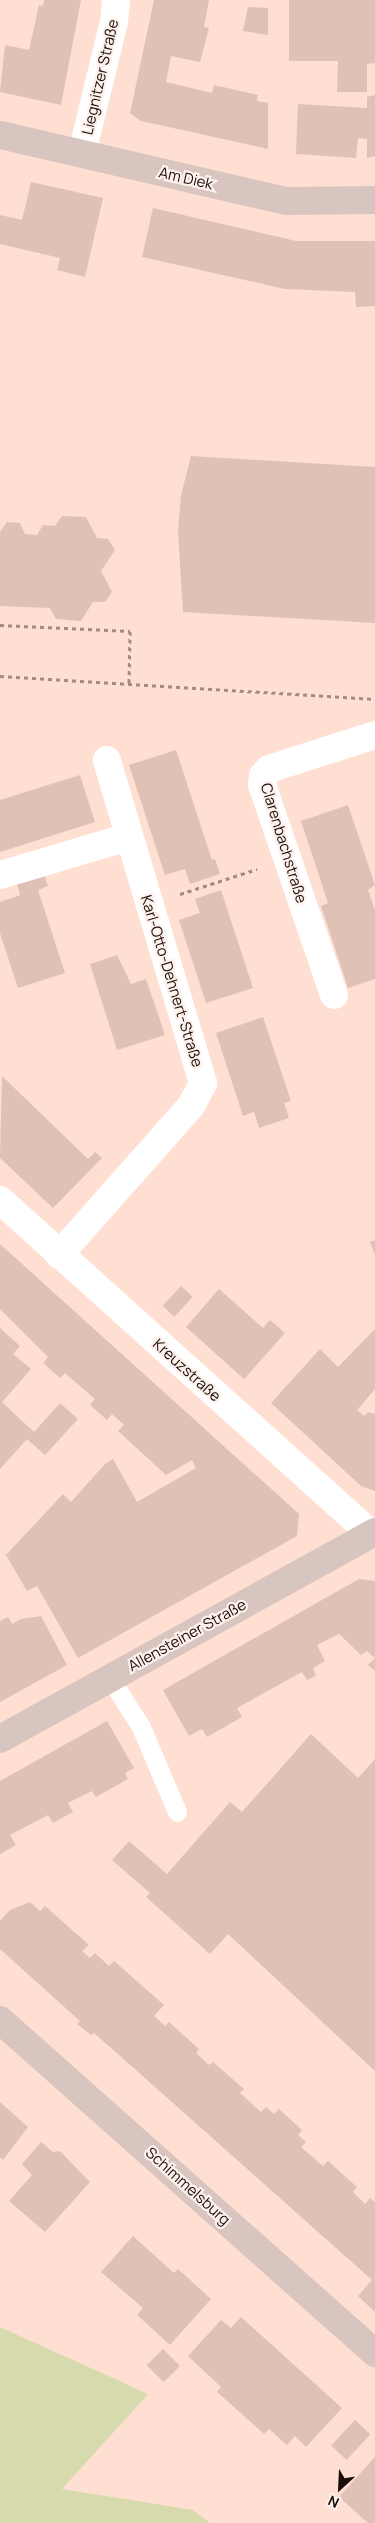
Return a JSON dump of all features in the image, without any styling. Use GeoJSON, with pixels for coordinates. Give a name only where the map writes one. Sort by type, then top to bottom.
{"type":"FeatureCollection","features":[{"type":"Feature","properties":{"kind":"street","name":"Liegnitzer Straße"},"geometry":{"type":"LineString","coordinates":[[82,153],[114,22],[116,0]]}},
{"type":"Feature","properties":{"kind":"street","name":"Am Diek"},"geometry":{"type":"LineString","coordinates":[[0,135],[287,200],[375,200]]}},
{"type":"Feature","properties":{"kind":"street","name":"Clarenbachstraße"},"geometry":{"type":"LineString","coordinates":[[334,995],[262,785],[263,776],[269,769],[375,735]]}},
{"type":"Feature","properties":{"kind":"street","name":"Karl-Otto-Dehnert-Straße"},"geometry":{"type":"LineString","coordinates":[[59,1255],[191,1106],[203,1083],[128,837],[107,760]]}},
{"type":"Feature","properties":{"kind":"street"},"geometry":{"type":"LineString","coordinates":[[0,875],[128,837]]}},
{"type":"Feature","properties":{"kind":"street","name":"Kreuzstraße"},"geometry":{"type":"LineString","coordinates":[[0,1200],[59,1255],[374,1535]]}},
{"type":"Feature","properties":{"kind":"street","name":"Allensteiner Straße"},"geometry":{"type":"LineString","coordinates":[[0,1739],[374,1535]]}},
{"type":"Feature","properties":{"kind":"street","name":"Schimmelsburg"},"geometry":{"type":"LineString","coordinates":[[0,2020],[375,2353]]}},
{"type":"Feature","properties":{"kind":"lane"},"geometry":{"type":"LineString","coordinates":[[110,1678],[141,1727],[177,1812]]}},
{"type":"Feature","properties":{"kind":"path"},"geometry":{"type":"LineString","coordinates":[[0,625],[130,631],[129,684]]}},
{"type":"Feature","properties":{"kind":"path"},"geometry":{"type":"LineString","coordinates":[[0,676],[375,699]]}},
{"type":"Feature","properties":{"kind":"path"},"geometry":{"type":"LineString","coordinates":[[149,905],[286,859]]}},
{"type":"Feature","properties":{"kind":"green space"},"geometry":{"type":"Polygon","coordinates":[[[0,2327],[148,2394],[62,2489],[193,2510],[210,2523],[0,2523],[0,2327]]]}},
{"type":"Feature","properties":{"kind":"building"},"geometry":{"type":"Polygon","coordinates":[[[44,0],[81,0],[61,105],[0,92],[5,45],[29,50],[39,5],[43,6],[44,0]]]}},
{"type":"Feature","properties":{"kind":"building"},"geometry":{"type":"Polygon","coordinates":[[[154,0],[209,0],[204,27],[209,28],[200,62],[171,56],[166,82],[212,93],[214,85],[258,95],[257,101],[268,103],[268,149],[141,121],[130,113],[154,0]]]}},
{"type":"Feature","properties":{"kind":"building"},"geometry":{"type":"Polygon","coordinates":[[[289,0],[375,0],[375,63],[367,64],[367,92],[337,92],[338,61],[289,61],[289,0]]]}},
{"type":"Feature","properties":{"kind":"building"},"geometry":{"type":"Polygon","coordinates":[[[248,7],[268,8],[268,35],[243,31],[248,7]]]}},
{"type":"Feature","properties":{"kind":"building"},"geometry":{"type":"Polygon","coordinates":[[[375,95],[375,156],[367,158],[367,139],[358,138],[356,158],[296,154],[298,104],[367,108],[367,97],[375,95]]]}},
{"type":"Feature","properties":{"kind":"building"},"geometry":{"type":"Polygon","coordinates":[[[31,182],[103,198],[85,277],[57,270],[60,258],[0,244],[0,215],[22,220],[31,182]]]}},
{"type":"Feature","properties":{"kind":"building"},"geometry":{"type":"Polygon","coordinates":[[[153,208],[296,241],[375,241],[375,306],[356,307],[355,292],[285,289],[142,257],[153,208]]]}},
{"type":"Feature","properties":{"kind":"building"},"geometry":{"type":"Polygon","coordinates":[[[191,456],[375,467],[375,623],[183,612],[178,532],[181,495],[191,456]]]}},
{"type":"Feature","properties":{"kind":"building"},"geometry":{"type":"Polygon","coordinates":[[[62,516],[86,517],[97,538],[108,539],[115,550],[101,571],[112,592],[105,602],[93,602],[81,621],[56,619],[50,608],[0,606],[0,532],[7,522],[20,523],[25,534],[37,535],[43,525],[55,526],[62,516]]]}},
{"type":"Feature","properties":{"kind":"building"},"geometry":{"type":"Polygon","coordinates":[[[176,750],[212,860],[215,859],[220,874],[190,884],[185,869],[165,875],[129,765],[176,750]]]}},
{"type":"Feature","properties":{"kind":"building"},"geometry":{"type":"Polygon","coordinates":[[[80,775],[95,822],[0,852],[0,800],[80,775]]]}},
{"type":"Feature","properties":{"kind":"building"},"geometry":{"type":"Polygon","coordinates":[[[348,805],[375,885],[368,890],[375,910],[375,979],[348,988],[321,906],[328,903],[301,821],[348,805]]]}},
{"type":"Feature","properties":{"kind":"building"},"geometry":{"type":"Polygon","coordinates":[[[43,872],[48,886],[38,890],[65,973],[18,988],[0,933],[0,902],[20,895],[16,881],[43,872]]]}},
{"type":"Feature","properties":{"kind":"building"},"geometry":{"type":"Polygon","coordinates":[[[221,890],[253,988],[206,1003],[179,920],[200,913],[195,899],[221,890]]]}},
{"type":"Feature","properties":{"kind":"building"},"geometry":{"type":"Polygon","coordinates":[[[117,955],[131,984],[146,979],[165,1035],[117,1050],[90,964],[117,955]]]}},
{"type":"Feature","properties":{"kind":"building"},"geometry":{"type":"Polygon","coordinates":[[[263,1017],[291,1101],[284,1103],[289,1118],[259,1128],[254,1112],[243,1116],[216,1033],[263,1017]]]}},
{"type":"Feature","properties":{"kind":"building"},"geometry":{"type":"Polygon","coordinates":[[[2,1076],[88,1159],[95,1152],[102,1158],[53,1208],[0,1158],[2,1076]]]}},
{"type":"Feature","properties":{"kind":"building"},"geometry":{"type":"Polygon","coordinates":[[[375,1240],[375,1255],[370,1242],[375,1240]]]}},
{"type":"Feature","properties":{"kind":"building"},"geometry":{"type":"Polygon","coordinates":[[[0,1244],[299,1514],[297,1536],[78,1658],[37,1586],[27,1591],[6,1555],[63,1494],[71,1502],[104,1465],[113,1459],[137,1502],[196,1468],[192,1460],[166,1475],[118,1431],[124,1425],[112,1414],[107,1420],[90,1405],[95,1399],[65,1373],[60,1378],[43,1363],[48,1357],[0,1309],[0,1244]]]}},
{"type":"Feature","properties":{"kind":"building"},"geometry":{"type":"Polygon","coordinates":[[[181,1286],[193,1297],[174,1317],[163,1306],[181,1286]]]}},
{"type":"Feature","properties":{"kind":"building"},"geometry":{"type":"Polygon","coordinates":[[[219,1289],[263,1328],[270,1320],[285,1333],[244,1379],[186,1327],[219,1289]]]}},
{"type":"Feature","properties":{"kind":"building"},"geometry":{"type":"Polygon","coordinates":[[[0,1328],[20,1346],[13,1354],[31,1369],[2,1402],[34,1432],[60,1403],[78,1419],[45,1455],[27,1439],[0,1469],[0,1328]]]}},
{"type":"Feature","properties":{"kind":"building"},"geometry":{"type":"Polygon","coordinates":[[[375,1329],[375,1389],[357,1410],[364,1416],[368,1412],[375,1414],[375,1491],[361,1486],[271,1403],[320,1349],[338,1367],[375,1329]]]}},
{"type":"Feature","properties":{"kind":"building"},"geometry":{"type":"Polygon","coordinates":[[[359,1579],[375,1581],[375,1658],[367,1651],[361,1655],[339,1634],[317,1645],[325,1661],[313,1668],[316,1676],[307,1680],[302,1672],[237,1708],[242,1717],[207,1737],[202,1729],[189,1736],[163,1690],[359,1579]]]}},
{"type":"Feature","properties":{"kind":"building"},"geometry":{"type":"Polygon","coordinates":[[[41,1616],[67,1665],[0,1702],[0,1621],[8,1617],[12,1624],[21,1619],[41,1616]]]}},
{"type":"Feature","properties":{"kind":"building"},"geometry":{"type":"Polygon","coordinates":[[[375,1658],[375,1671],[368,1665],[375,1658]]]}},
{"type":"Feature","properties":{"kind":"building"},"geometry":{"type":"Polygon","coordinates":[[[107,1721],[134,1768],[125,1773],[128,1779],[96,1797],[92,1791],[68,1803],[73,1812],[53,1823],[48,1815],[10,1835],[16,1845],[0,1854],[0,1781],[107,1721]]]}},
{"type":"Feature","properties":{"kind":"building"},"geometry":{"type":"Polygon","coordinates":[[[311,1734],[358,1778],[375,1759],[375,2071],[228,1934],[210,1954],[146,1897],[150,1893],[112,1860],[129,1841],[167,1874],[230,1802],[242,1812],[311,1734]]]}},
{"type":"Feature","properties":{"kind":"building"},"geometry":{"type":"Polygon","coordinates":[[[30,1902],[40,1911],[45,1906],[89,1945],[82,1951],[90,1958],[95,1953],[109,1966],[114,1961],[164,2005],[154,2016],[165,2026],[169,2022],[199,2049],[196,2053],[209,2065],[213,2062],[244,2089],[240,2093],[261,2112],[266,2107],[274,2114],[279,2109],[302,2130],[298,2135],[306,2142],[301,2147],[323,2166],[328,2161],[357,2187],[353,2192],[365,2204],[370,2198],[375,2202],[375,2312],[358,2296],[372,2280],[94,2033],[91,2035],[77,2024],[80,2021],[0,1949],[0,1921],[10,1910],[30,1902]]]}},
{"type":"Feature","properties":{"kind":"building"},"geometry":{"type":"Polygon","coordinates":[[[0,2102],[28,2127],[3,2160],[0,2157],[0,2102]]]}},
{"type":"Feature","properties":{"kind":"building"},"geometry":{"type":"Polygon","coordinates":[[[41,2142],[53,2152],[60,2151],[90,2182],[45,2232],[9,2201],[32,2175],[22,2164],[41,2142]]]}},
{"type":"Feature","properties":{"kind":"building"},"geometry":{"type":"Polygon","coordinates":[[[133,2236],[174,2273],[178,2269],[211,2299],[170,2345],[137,2315],[143,2308],[101,2272],[133,2236]]]}},
{"type":"Feature","properties":{"kind":"building"},"geometry":{"type":"Polygon","coordinates":[[[241,2317],[342,2408],[306,2447],[295,2436],[287,2445],[269,2429],[264,2434],[217,2392],[221,2387],[188,2356],[221,2320],[231,2328],[241,2317]]]}},
{"type":"Feature","properties":{"kind":"building"},"geometry":{"type":"Polygon","coordinates":[[[163,2349],[180,2366],[164,2382],[147,2365],[163,2349]]]}},
{"type":"Feature","properties":{"kind":"building"},"geometry":{"type":"Polygon","coordinates":[[[355,2420],[370,2434],[346,2460],[331,2446],[355,2420]]]}},
{"type":"Feature","properties":{"kind":"building"},"geometry":{"type":"Polygon","coordinates":[[[375,2457],[375,2523],[368,2523],[339,2497],[375,2457]]]}}]}
